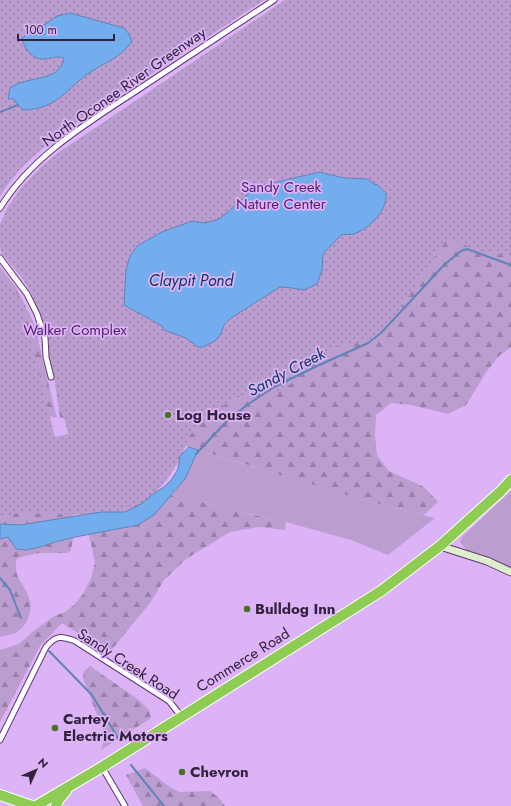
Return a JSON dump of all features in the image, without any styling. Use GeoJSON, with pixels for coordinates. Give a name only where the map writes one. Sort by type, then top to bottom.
{"type":"FeatureCollection","features":[{"type":"Feature","properties":{"kind":"highway","name":"Commerce Road"},"geometry":{"type":"LineString","coordinates":[[36,806],[102,767],[381,591],[440,546],[502,491],[511,480]]}},
{"type":"Feature","properties":{"kind":"highway"},"geometry":{"type":"LineString","coordinates":[[56,806],[68,788]]}},
{"type":"Feature","properties":{"kind":"highway"},"geometry":{"type":"LineString","coordinates":[[0,795],[32,806]]}},
{"type":"Feature","properties":{"kind":"street","name":"North Oconee River Greenway"},"geometry":{"type":"LineString","coordinates":[[0,208],[18,182],[34,165],[78,129],[274,0]]}},
{"type":"Feature","properties":{"kind":"street"},"geometry":{"type":"LineString","coordinates":[[0,258],[27,294],[37,314],[45,338],[46,357],[51,377]]}},
{"type":"Feature","properties":{"kind":"street"},"geometry":{"type":"LineString","coordinates":[[440,546],[487,561],[511,572]]}},
{"type":"Feature","properties":{"kind":"street","name":"Sandy Creek Road"},"geometry":{"type":"LineString","coordinates":[[0,740],[46,647],[51,641],[60,637],[75,641],[168,700],[181,716]]}},
{"type":"Feature","properties":{"kind":"street"},"geometry":{"type":"LineString","coordinates":[[102,767],[125,806]]}},
{"type":"Feature","properties":{"kind":"green space"},"geometry":{"type":"Polygon","coordinates":[[[0,0],[264,0],[75,124],[41,150],[26,164],[12,179],[0,196],[0,0]]]}},
{"type":"Feature","properties":{"kind":"green space","name":"Sandy Creek Nature Center"},"geometry":{"type":"Polygon","coordinates":[[[285,0],[511,0],[511,256],[474,250],[460,242],[446,241],[398,311],[370,340],[333,347],[319,355],[304,366],[296,380],[281,391],[238,396],[218,409],[190,435],[181,458],[166,481],[147,501],[126,509],[99,515],[17,513],[0,518],[0,274],[17,294],[22,305],[55,437],[68,434],[36,305],[22,278],[2,254],[0,247],[0,224],[7,208],[22,187],[42,166],[58,153],[285,0]]]}},
{"type":"Feature","properties":{"kind":"green space","name":"Walker Complex"},"geometry":{"type":"Polygon","coordinates":[[[511,0],[511,347],[499,356],[487,371],[466,405],[448,414],[411,405],[391,403],[376,415],[375,435],[377,455],[389,471],[424,487],[438,502],[424,515],[359,499],[189,447],[60,418],[43,302],[511,0]]]}},
{"type":"Feature","properties":{"kind":"green space"},"geometry":{"type":"Polygon","coordinates":[[[0,267],[16,287],[35,325],[57,418],[0,404],[0,267]]]}},
{"type":"Feature","properties":{"kind":"green space"},"geometry":{"type":"Polygon","coordinates":[[[0,449],[68,467],[75,529],[71,550],[68,553],[39,553],[17,558],[16,571],[28,595],[31,605],[29,615],[25,624],[19,631],[0,637],[0,449]]]}},
{"type":"Feature","properties":{"kind":"green space"},"geometry":{"type":"Polygon","coordinates":[[[198,450],[359,499],[435,518],[388,555],[351,540],[286,522],[172,496],[185,479],[198,450]]]}},
{"type":"Feature","properties":{"kind":"green space"},"geometry":{"type":"Polygon","coordinates":[[[72,473],[126,484],[286,522],[285,530],[259,527],[230,532],[186,559],[164,580],[150,603],[109,653],[62,623],[40,646],[0,722],[0,650],[19,644],[54,616],[65,612],[74,605],[83,594],[91,578],[95,563],[72,473]]]}},
{"type":"Feature","properties":{"kind":"green space"},"geometry":{"type":"Polygon","coordinates":[[[511,491],[511,568],[467,551],[460,542],[461,538],[511,491]]]}},
{"type":"Feature","properties":{"kind":"green space"},"geometry":{"type":"Polygon","coordinates":[[[90,666],[139,700],[149,710],[151,718],[101,750],[105,736],[83,678],[84,671],[90,666]]]}},
{"type":"Feature","properties":{"kind":"green space"},"geometry":{"type":"Polygon","coordinates":[[[145,768],[171,788],[180,792],[210,791],[218,797],[225,806],[143,806],[126,775],[145,768]]]}},
{"type":"Feature","properties":{"kind":"water"},"geometry":{"type":"Polygon","coordinates":[[[70,13],[124,28],[129,34],[132,42],[118,56],[92,71],[54,102],[35,109],[23,110],[14,99],[8,99],[10,88],[25,81],[50,75],[61,66],[64,58],[36,58],[27,50],[22,39],[57,16],[70,13]]]}},
{"type":"Feature","properties":{"kind":"water","name":"Claypit Pond"},"geometry":{"type":"Polygon","coordinates":[[[319,172],[344,178],[368,179],[374,184],[378,185],[386,193],[386,199],[381,212],[372,223],[354,234],[341,235],[323,254],[322,271],[317,284],[304,290],[280,287],[231,318],[224,325],[221,334],[215,341],[203,347],[198,347],[186,338],[164,330],[162,326],[124,305],[126,269],[130,256],[137,246],[162,232],[192,221],[205,223],[219,219],[258,185],[269,184],[319,172]]]}},
{"type":"Feature","properties":{"kind":"water"},"geometry":{"type":"Polygon","coordinates":[[[189,447],[198,450],[185,479],[154,515],[138,525],[75,537],[26,550],[16,549],[8,537],[0,539],[0,524],[20,525],[101,512],[125,512],[141,504],[164,487],[172,479],[178,469],[180,456],[189,447]]]}},
{"type":"Feature","properties":{"kind":"waterway"},"geometry":{"type":"LineString","coordinates":[[0,112],[18,105]]}},
{"type":"Feature","properties":{"kind":"waterway","name":"Sandy Creek"},"geometry":{"type":"LineString","coordinates":[[196,454],[228,420],[274,387],[368,343],[381,333],[444,265],[461,251],[467,249],[511,265]]}},
{"type":"Feature","properties":{"kind":"waterway"},"geometry":{"type":"LineString","coordinates":[[0,578],[10,590],[21,618]]}},
{"type":"Feature","properties":{"kind":"waterway"},"geometry":{"type":"LineString","coordinates":[[49,651],[92,695],[118,738]]}},
{"type":"Feature","properties":{"kind":"waterway"},"geometry":{"type":"LineString","coordinates":[[131,765],[164,806]]}},
{"type":"Feature","properties":{"kind":"place","name":"Log House"},"geometry":{"type":"Point","coordinates":[168,415]}},
{"type":"Feature","properties":{"kind":"place","name":"Bulldog Inn"},"geometry":{"type":"Point","coordinates":[247,609]}},
{"type":"Feature","properties":{"kind":"place","name":"Cartey Electric Motors"},"geometry":{"type":"Point","coordinates":[55,728]}},
{"type":"Feature","properties":{"kind":"place","name":"Chevron"},"geometry":{"type":"Point","coordinates":[182,772]}}]}
